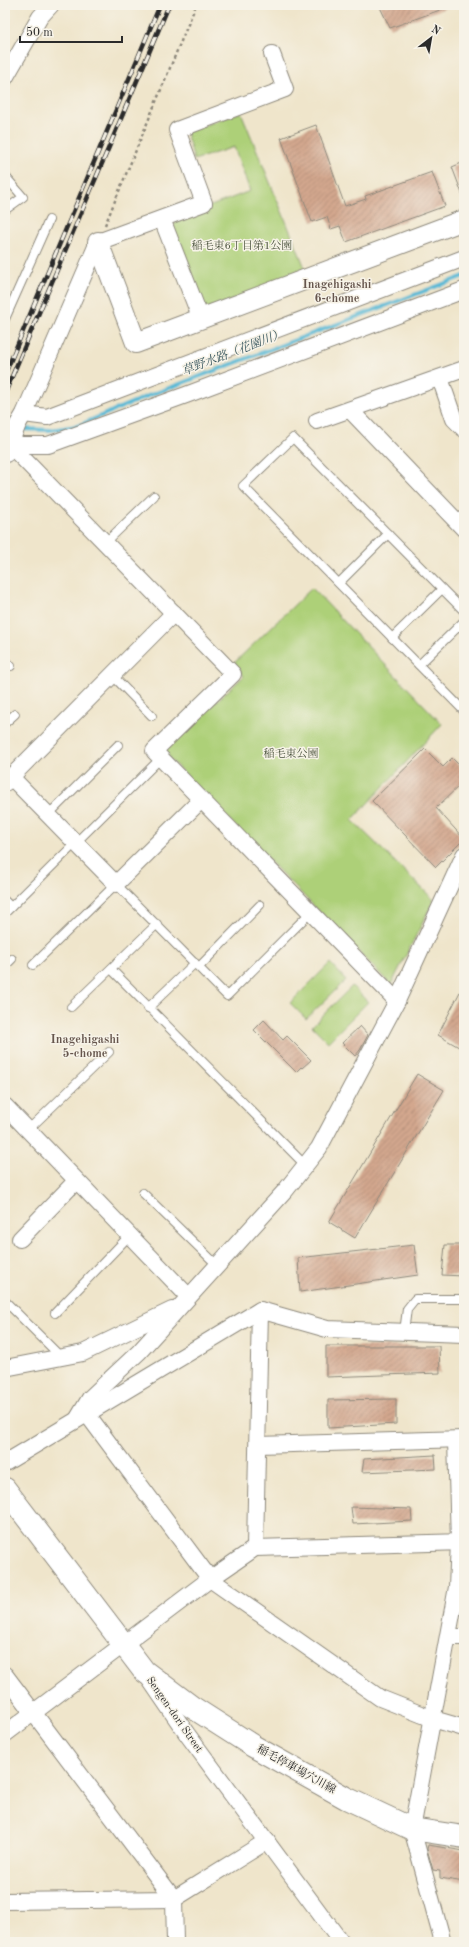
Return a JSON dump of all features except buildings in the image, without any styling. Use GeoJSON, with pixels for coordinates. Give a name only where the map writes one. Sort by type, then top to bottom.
{"type":"FeatureCollection","features":[{"type":"Feature","properties":{"kind":"main road","name":"Sengen-dori Street"},"geometry":{"type":"LineString","coordinates":[[5,1489],[144,1671]]}},
{"type":"Feature","properties":{"kind":"main road","name":"稲毛停車場穴川線"},"geometry":{"type":"LineString","coordinates":[[144,1671],[192,1707],[253,1746],[346,1798],[412,1829],[464,1837]]}},
{"type":"Feature","properties":{"kind":"street"},"geometry":{"type":"LineString","coordinates":[[5,78],[40,17],[51,5]]}},
{"type":"Feature","properties":{"kind":"street"},"geometry":{"type":"LineString","coordinates":[[7,450],[16,421],[98,242],[204,203],[177,130],[285,88],[272,54]]}},
{"type":"Feature","properties":{"kind":"street"},"geometry":{"type":"LineString","coordinates":[[162,219],[201,319]]}},
{"type":"Feature","properties":{"kind":"street"},"geometry":{"type":"LineString","coordinates":[[98,242],[136,343],[464,220]]}},
{"type":"Feature","properties":{"kind":"street"},"geometry":{"type":"LineString","coordinates":[[16,421],[47,417],[464,258]]}},
{"type":"Feature","properties":{"kind":"street"},"geometry":{"type":"LineString","coordinates":[[7,450],[48,445],[186,395],[464,290]]}},
{"type":"Feature","properties":{"kind":"street"},"geometry":{"type":"LineString","coordinates":[[317,421],[464,369]]}},
{"type":"Feature","properties":{"kind":"street"},"geometry":{"type":"LineString","coordinates":[[440,378],[454,419],[464,429]]}},
{"type":"Feature","properties":{"kind":"street"},"geometry":{"type":"LineString","coordinates":[[350,410],[464,529]]}},
{"type":"Feature","properties":{"kind":"street"},"geometry":{"type":"LineString","coordinates":[[7,450],[105,542],[233,674],[154,751],[397,1001]]}},
{"type":"Feature","properties":{"kind":"street"},"geometry":{"type":"LineString","coordinates":[[174,613],[113,676],[7,777],[48,815],[116,884],[201,800]]}},
{"type":"Feature","properties":{"kind":"street"},"geometry":{"type":"LineString","coordinates":[[82,1416],[90,1398],[139,1352],[306,1166],[319,1148],[397,1001],[464,855]]}},
{"type":"Feature","properties":{"kind":"street"},"geometry":{"type":"LineString","coordinates":[[5,1106],[129,1236],[184,1302]]}},
{"type":"Feature","properties":{"kind":"street"},"geometry":{"type":"LineString","coordinates":[[20,1239],[76,1181]]}},
{"type":"Feature","properties":{"kind":"street"},"geometry":{"type":"LineString","coordinates":[[5,1368],[62,1359],[83,1354],[184,1302]]}},
{"type":"Feature","properties":{"kind":"street"},"geometry":{"type":"LineString","coordinates":[[255,1548],[260,1310]]}},
{"type":"Feature","properties":{"kind":"street"},"geometry":{"type":"LineString","coordinates":[[5,1463],[260,1310],[327,1329],[464,1334]]}},
{"type":"Feature","properties":{"kind":"street"},"geometry":{"type":"LineString","coordinates":[[82,1416],[210,1579],[380,1698],[433,1719],[464,1728]]}},
{"type":"Feature","properties":{"kind":"street"},"geometry":{"type":"LineString","coordinates":[[258,1445],[460,1440],[462,1542],[457,1587],[412,1829],[443,1942]]}},
{"type":"Feature","properties":{"kind":"street"},"geometry":{"type":"LineString","coordinates":[[5,1734],[210,1579],[255,1548],[462,1542]]}},
{"type":"Feature","properties":{"kind":"street"},"geometry":{"type":"LineString","coordinates":[[448,1637],[464,1637]]}},
{"type":"Feature","properties":{"kind":"street","name":"Sengen-dori Street"},"geometry":{"type":"LineString","coordinates":[[144,1671],[187,1734],[341,1942]]}},
{"type":"Feature","properties":{"kind":"street"},"geometry":{"type":"LineString","coordinates":[[5,1675],[174,1899],[175,1942]]}},
{"type":"Feature","properties":{"kind":"street"},"geometry":{"type":"LineString","coordinates":[[5,1901],[174,1899],[267,1841]]}},
{"type":"Feature","properties":{"kind":"lane"},"geometry":{"type":"LineString","coordinates":[[5,176],[23,197],[5,210]]}},
{"type":"Feature","properties":{"kind":"lane"},"geometry":{"type":"LineString","coordinates":[[5,319],[49,220]]}},
{"type":"Feature","properties":{"kind":"lane"},"geometry":{"type":"LineString","coordinates":[[464,611],[293,438],[243,486],[464,711]]}},
{"type":"Feature","properties":{"kind":"lane"},"geometry":{"type":"LineString","coordinates":[[105,542],[154,496]]}},
{"type":"Feature","properties":{"kind":"lane"},"geometry":{"type":"LineString","coordinates":[[339,583],[388,534]]}},
{"type":"Feature","properties":{"kind":"lane"},"geometry":{"type":"LineString","coordinates":[[392,638],[442,589]]}},
{"type":"Feature","properties":{"kind":"lane"},"geometry":{"type":"LineString","coordinates":[[419,665],[464,621]]}},
{"type":"Feature","properties":{"kind":"lane"},"geometry":{"type":"LineString","coordinates":[[113,676],[152,716]]}},
{"type":"Feature","properties":{"kind":"lane"},"geometry":{"type":"LineString","coordinates":[[5,723],[15,714]]}},
{"type":"Feature","properties":{"kind":"lane"},"geometry":{"type":"LineString","coordinates":[[48,815],[118,745]]}},
{"type":"Feature","properties":{"kind":"lane"},"geometry":{"type":"LineString","coordinates":[[7,907],[76,844],[161,758]]}},
{"type":"Feature","properties":{"kind":"lane"},"geometry":{"type":"LineString","coordinates":[[33,965],[116,884],[227,996],[310,913]]}},
{"type":"Feature","properties":{"kind":"lane"},"geometry":{"type":"LineString","coordinates":[[148,1008],[197,965],[260,905]]}},
{"type":"Feature","properties":{"kind":"lane"},"geometry":{"type":"LineString","coordinates":[[70,1008],[157,924]]}},
{"type":"Feature","properties":{"kind":"lane"},"geometry":{"type":"LineString","coordinates":[[5,966],[12,959]]}},
{"type":"Feature","properties":{"kind":"lane"},"geometry":{"type":"LineString","coordinates":[[111,969],[306,1166]]}},
{"type":"Feature","properties":{"kind":"lane"},"geometry":{"type":"LineString","coordinates":[[28,1130],[109,1052]]}},
{"type":"Feature","properties":{"kind":"lane"},"geometry":{"type":"LineString","coordinates":[[143,1193],[217,1265]]}},
{"type":"Feature","properties":{"kind":"lane"},"geometry":{"type":"LineString","coordinates":[[55,1313],[129,1236]]}},
{"type":"Feature","properties":{"kind":"lane"},"geometry":{"type":"LineString","coordinates":[[404,1332],[407,1309],[415,1299],[464,1298]]}},
{"type":"Feature","properties":{"kind":"lane"},"geometry":{"type":"LineString","coordinates":[[5,1301],[62,1359]]}},
{"type":"Feature","properties":{"kind":"path"},"geometry":{"type":"LineString","coordinates":[[98,242],[196,5]]}},
{"type":"Feature","properties":{"kind":"green space","name":"稲毛東6丁目第1公園"},"geometry":{"type":"Polygon","coordinates":[[[241,112],[308,275],[209,308],[202,306],[172,229],[177,219],[250,191],[234,147],[194,160],[186,132],[241,112]]]}},
{"type":"Feature","properties":{"kind":"green space","name":"稲毛東公園"},"geometry":{"type":"Polygon","coordinates":[[[312,588],[442,724],[352,820],[434,900],[391,985],[162,751],[244,676],[233,664],[312,588]]]}},
{"type":"Feature","properties":{"kind":"green space"},"geometry":{"type":"Polygon","coordinates":[[[330,963],[346,980],[306,1019],[290,1003],[330,963]]]}},
{"type":"Feature","properties":{"kind":"green space"},"geometry":{"type":"Polygon","coordinates":[[[352,986],[368,1002],[328,1042],[312,1026],[352,986]]]}},
{"type":"Feature","properties":{"kind":"waterway","name":"草野水路（花園川）"},"geometry":{"type":"LineString","coordinates":[[19,429],[50,430],[77,426],[148,396],[464,276]]}},
{"type":"Feature","properties":{"kind":"railway"},"geometry":{"type":"LineString","coordinates":[[5,374],[160,5]]}},
{"type":"Feature","properties":{"kind":"railway"},"geometry":{"type":"LineString","coordinates":[[5,393],[169,5]]}},
{"type":"Feature","properties":{"kind":"district","name":"Inagehigashi 6-chome"},"geometry":{"type":"Point","coordinates":[337,292]}},
{"type":"Feature","properties":{"kind":"district","name":"Inagehigashi 5-chome"},"geometry":{"type":"Point","coordinates":[85,1047]}}]}
